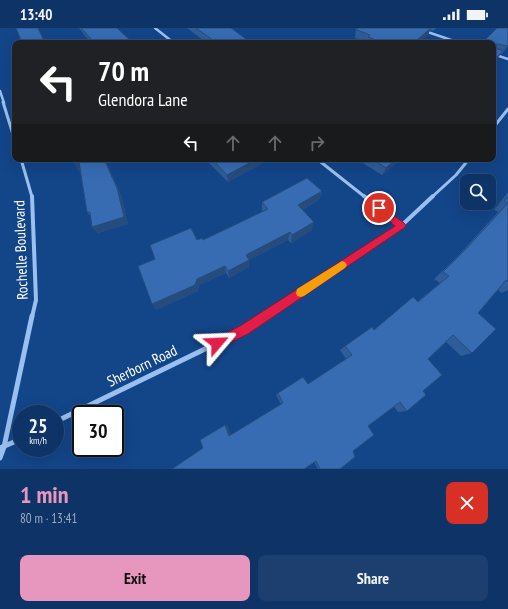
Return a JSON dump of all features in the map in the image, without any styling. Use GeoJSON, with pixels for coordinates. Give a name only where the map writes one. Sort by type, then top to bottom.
{"type":"FeatureCollection","features":[{"type":"Feature","properties":{"kind":"street"},"geometry":{"type":"LineString","coordinates":[[155,28],[170,40]]}},
{"type":"Feature","properties":{"kind":"street"},"geometry":{"type":"LineString","coordinates":[[416,28],[451,40]]}},
{"type":"Feature","properties":{"kind":"street"},"geometry":{"type":"LineString","coordinates":[[496,55],[508,59]]}},
{"type":"Feature","properties":{"kind":"street"},"geometry":{"type":"LineString","coordinates":[[0,91],[12,131]]}},
{"type":"Feature","properties":{"kind":"street"},"geometry":{"type":"LineString","coordinates":[[496,124],[508,109]]}},
{"type":"Feature","properties":{"kind":"street","name":"Rochelle Boulevard"},"geometry":{"type":"LineString","coordinates":[[0,458],[36,300],[32,197],[21,162]]}},
{"type":"Feature","properties":{"kind":"street"},"geometry":{"type":"LineString","coordinates":[[321,162],[401,226]]}},
{"type":"Feature","properties":{"kind":"street","name":"Sherborn Road"},"geometry":{"type":"LineString","coordinates":[[64,418],[244,330],[401,226],[456,175],[467,162]]}},
{"type":"Feature","properties":{"kind":"street"},"geometry":{"type":"LineString","coordinates":[[2,448],[12,443]]}},
{"type":"Feature","properties":{"kind":"building"},"geometry":{"type":"Polygon","coordinates":[[[16,28],[38,28],[44,40],[21,40],[16,28]]]}},
{"type":"Feature","properties":{"kind":"building"},"geometry":{"type":"Polygon","coordinates":[[[81,28],[117,28],[130,40],[92,40],[81,28]]]}},
{"type":"Feature","properties":{"kind":"building"},"geometry":{"type":"Polygon","coordinates":[[[196,28],[231,28],[247,40],[213,40],[196,28]]]}},
{"type":"Feature","properties":{"kind":"building"},"geometry":{"type":"Polygon","coordinates":[[[357,28],[431,28],[418,39],[422,40],[376,40],[368,37],[370,35],[357,30],[357,28]]]}},
{"type":"Feature","properties":{"kind":"building"},"geometry":{"type":"Polygon","coordinates":[[[497,28],[508,28],[507,46],[496,44],[496,40],[485,40],[497,28]]]}},
{"type":"Feature","properties":{"kind":"building"},"geometry":{"type":"Polygon","coordinates":[[[496,48],[503,51],[496,58],[496,48]]]}},
{"type":"Feature","properties":{"kind":"building"},"geometry":{"type":"Polygon","coordinates":[[[79,162],[105,162],[117,188],[124,217],[92,227],[90,212],[87,212],[79,162]]]}},
{"type":"Feature","properties":{"kind":"building"},"geometry":{"type":"Polygon","coordinates":[[[215,162],[251,162],[227,175],[215,162]]]}},
{"type":"Feature","properties":{"kind":"building"},"geometry":{"type":"Polygon","coordinates":[[[377,162],[393,162],[386,168],[377,162]]]}},
{"type":"Feature","properties":{"kind":"building"},"geometry":{"type":"Polygon","coordinates":[[[307,178],[322,191],[298,205],[314,222],[292,235],[290,232],[246,255],[249,260],[228,271],[225,266],[197,279],[195,285],[152,304],[138,266],[155,259],[150,245],[191,228],[197,240],[202,238],[203,240],[268,209],[262,202],[307,178]]]}},
{"type":"Feature","properties":{"kind":"building"},"geometry":{"type":"Polygon","coordinates":[[[508,197],[508,203],[504,201],[508,197]]]}},
{"type":"Feature","properties":{"kind":"building"},"geometry":{"type":"Polygon","coordinates":[[[508,203],[508,282],[506,280],[478,313],[496,329],[472,353],[453,335],[428,359],[442,375],[423,391],[426,395],[407,411],[400,402],[368,426],[374,435],[353,451],[355,457],[340,469],[320,469],[316,461],[304,469],[172,469],[203,448],[200,440],[225,425],[229,436],[283,403],[278,393],[303,377],[308,384],[352,355],[345,346],[372,327],[374,330],[413,297],[418,302],[449,276],[443,272],[508,203]]]}},
{"type":"Feature","properties":{"kind":"slow traffic"},"geometry":{"type":"LineString","coordinates":[[301,293],[342,265]]}},
{"type":"Feature","properties":{"kind":"route"},"geometry":{"type":"LineString","coordinates":[[217,343],[244,330],[401,226],[379,208]]}}]}
